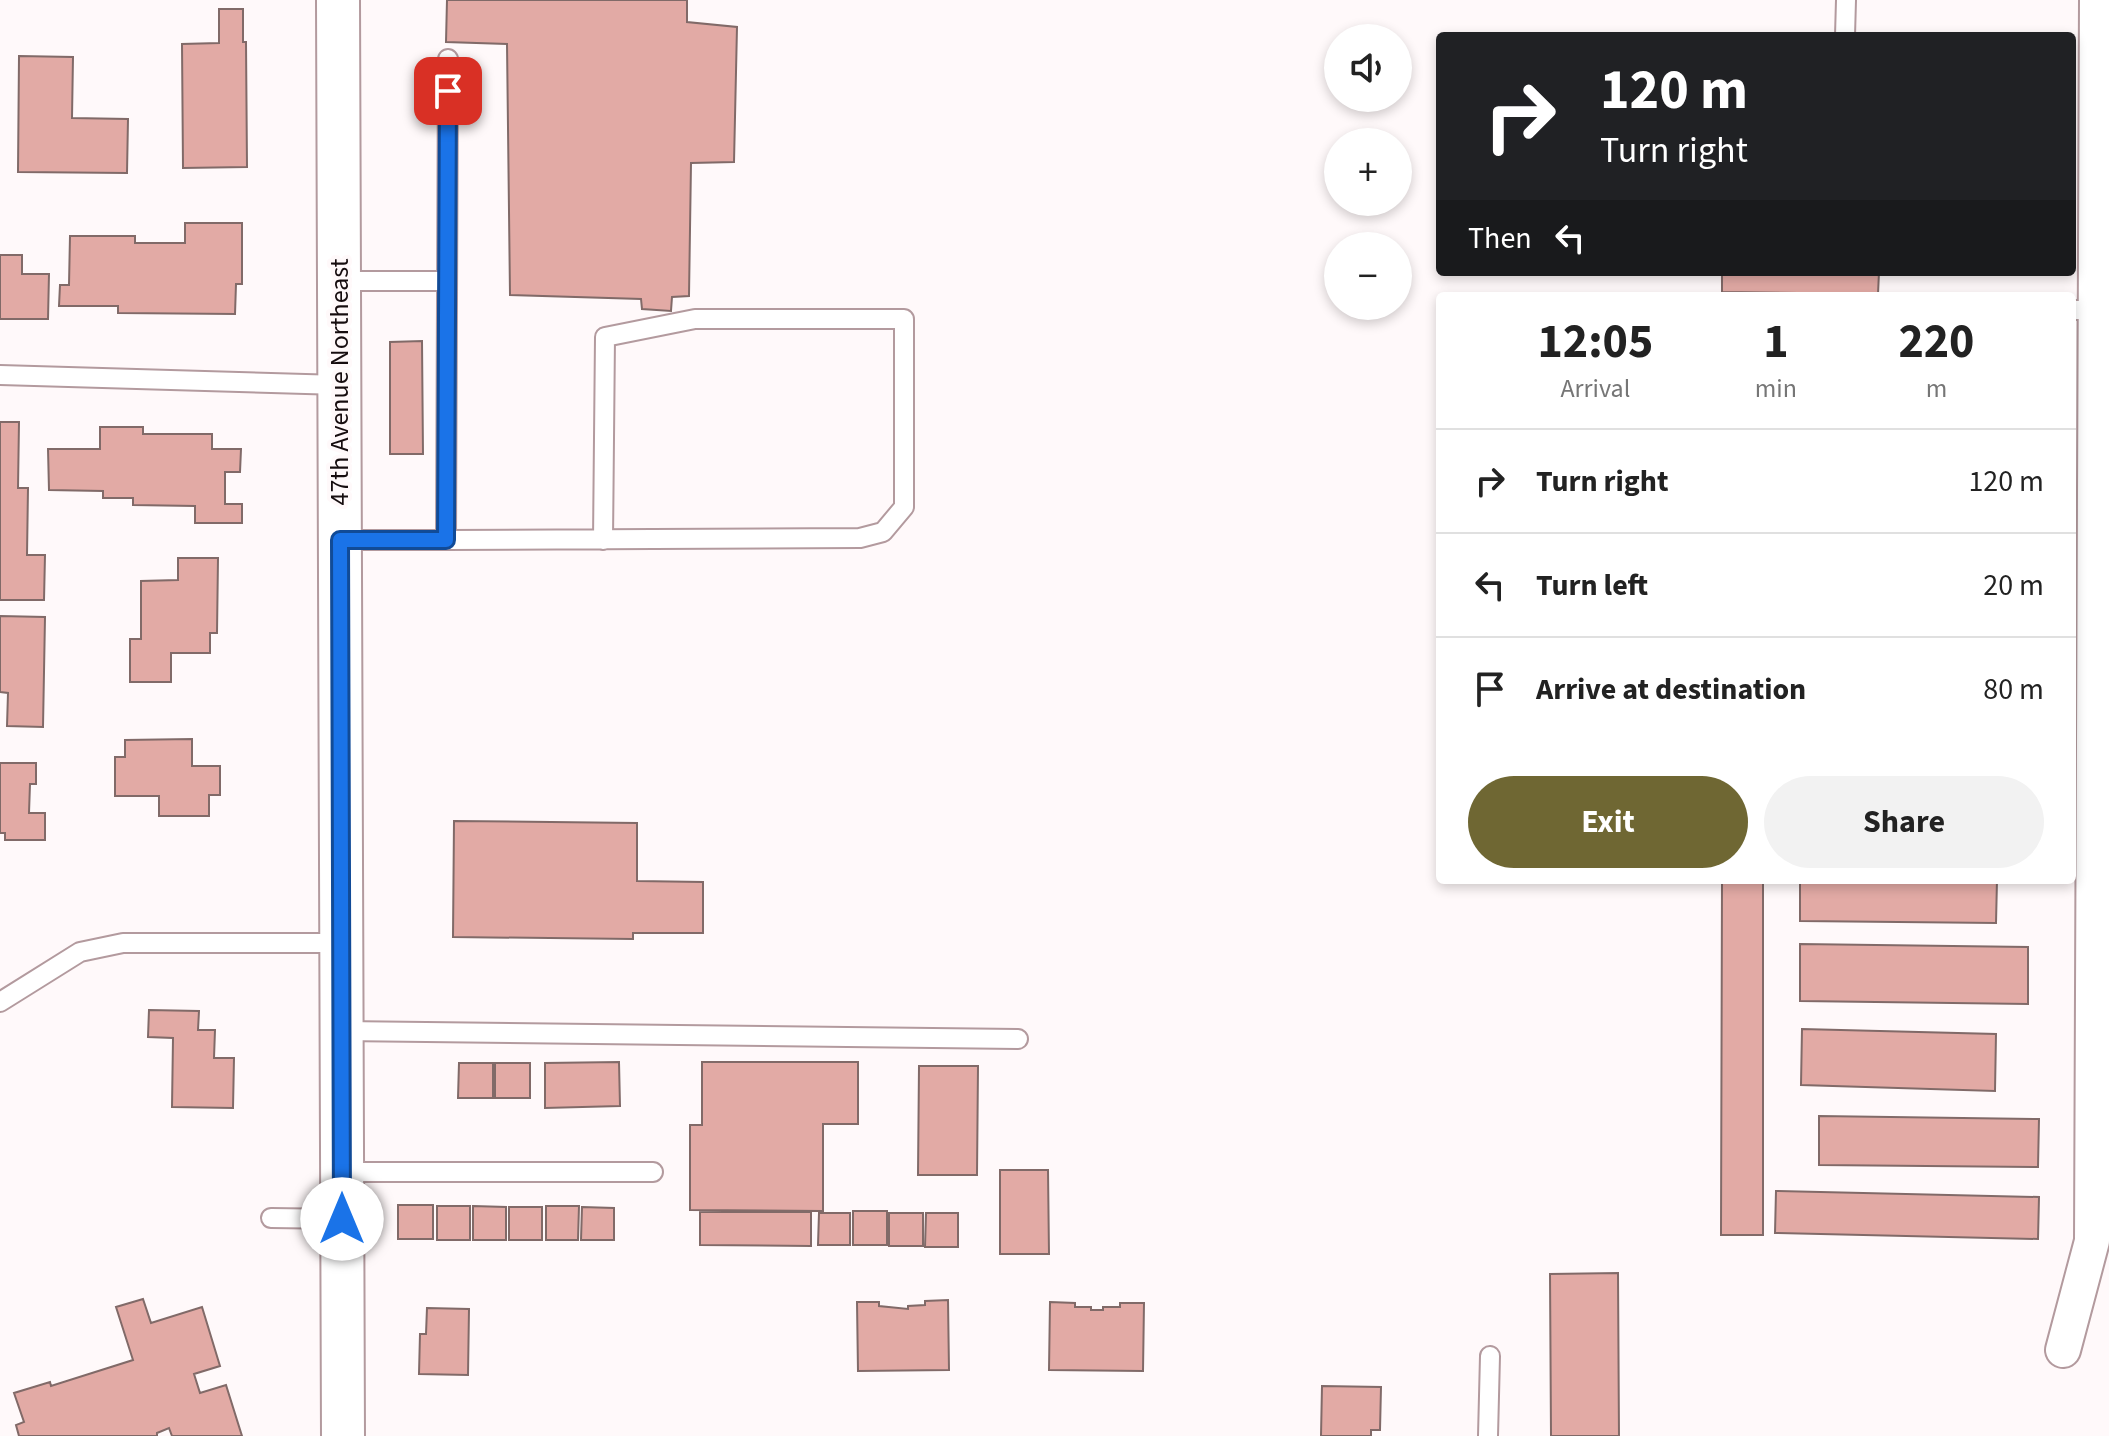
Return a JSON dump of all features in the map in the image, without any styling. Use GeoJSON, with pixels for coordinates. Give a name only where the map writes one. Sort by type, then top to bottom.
{"type":"FeatureCollection","features":[{"type":"Feature","properties":{"kind":"street","name":"47th Avenue Northeast"},"geometry":{"type":"LineString","coordinates":[[338,0],[343,1436]]}},
{"type":"Feature","properties":{"kind":"street"},"geometry":{"type":"LineString","coordinates":[[2063,1350],[2092,1241],[2102,738],[2102,444],[2084,310],[2097,0]]}},
{"type":"Feature","properties":{"kind":"lane"},"geometry":{"type":"LineString","coordinates":[[1845,32],[1846,0]]}},
{"type":"Feature","properties":{"kind":"lane"},"geometry":{"type":"LineString","coordinates":[[446,540],[448,59]]}},
{"type":"Feature","properties":{"kind":"lane"},"geometry":{"type":"LineString","coordinates":[[339,281],[447,281]]}},
{"type":"Feature","properties":{"kind":"lane"},"geometry":{"type":"LineString","coordinates":[[340,540],[603,540],[860,538],[883,532],[904,507],[904,319],[695,319],[605,337],[603,540]]}},
{"type":"Feature","properties":{"kind":"lane"},"geometry":{"type":"LineString","coordinates":[[0,375],[340,385]]}},
{"type":"Feature","properties":{"kind":"lane"},"geometry":{"type":"LineString","coordinates":[[0,1002],[80,952],[123,943],[342,943]]}},
{"type":"Feature","properties":{"kind":"lane"},"geometry":{"type":"LineString","coordinates":[[342,1031],[1018,1039]]}},
{"type":"Feature","properties":{"kind":"lane"},"geometry":{"type":"LineString","coordinates":[[342,1172],[653,1172]]}},
{"type":"Feature","properties":{"kind":"lane"},"geometry":{"type":"LineString","coordinates":[[271,1218],[342,1219]]}},
{"type":"Feature","properties":{"kind":"lane"},"geometry":{"type":"LineString","coordinates":[[1488,1436],[1490,1356]]}},
{"type":"Feature","properties":{"kind":"building"},"geometry":{"type":"Polygon","coordinates":[[[447,0],[687,0],[687,22],[737,27],[734,162],[691,163],[689,296],[672,297],[671,311],[642,309],[641,299],[510,295],[507,44],[446,42],[447,0]]]}},
{"type":"Feature","properties":{"kind":"building"},"geometry":{"type":"Polygon","coordinates":[[[219,9],[243,9],[247,167],[183,168],[182,44],[219,43],[219,9]]]}},
{"type":"Feature","properties":{"kind":"building"},"geometry":{"type":"Polygon","coordinates":[[[19,56],[73,57],[72,118],[128,119],[127,173],[18,172],[19,56]]]}},
{"type":"Feature","properties":{"kind":"building"},"geometry":{"type":"Polygon","coordinates":[[[185,223],[242,223],[242,284],[236,284],[235,314],[118,313],[118,306],[59,306],[60,285],[69,285],[70,236],[135,236],[135,243],[185,243],[185,223]]]}},
{"type":"Feature","properties":{"kind":"building"},"geometry":{"type":"Polygon","coordinates":[[[0,255],[22,255],[22,274],[49,274],[48,319],[0,319],[0,255]]]}},
{"type":"Feature","properties":{"kind":"building"},"geometry":{"type":"Polygon","coordinates":[[[1722,276],[1879,276],[1878,292],[1722,292],[1722,276]]]}},
{"type":"Feature","properties":{"kind":"building"},"geometry":{"type":"Polygon","coordinates":[[[422,341],[423,454],[390,454],[390,342],[422,341]]]}},
{"type":"Feature","properties":{"kind":"building"},"geometry":{"type":"Polygon","coordinates":[[[0,422],[19,422],[18,488],[28,488],[27,555],[45,555],[44,600],[0,600],[0,422]]]}},
{"type":"Feature","properties":{"kind":"building"},"geometry":{"type":"Polygon","coordinates":[[[100,427],[143,427],[143,434],[212,434],[212,449],[241,449],[240,472],[225,472],[225,504],[242,504],[242,523],[195,523],[195,506],[133,505],[133,498],[103,498],[103,491],[49,490],[48,449],[100,449],[100,427]]]}},
{"type":"Feature","properties":{"kind":"building"},"geometry":{"type":"Polygon","coordinates":[[[178,558],[218,558],[217,633],[210,633],[210,653],[171,653],[171,682],[130,682],[130,639],[141,639],[141,581],[178,580],[178,558]]]}},
{"type":"Feature","properties":{"kind":"building"},"geometry":{"type":"Polygon","coordinates":[[[0,616],[45,617],[43,727],[7,726],[8,693],[0,692],[0,616]]]}},
{"type":"Feature","properties":{"kind":"building"},"geometry":{"type":"Polygon","coordinates":[[[192,739],[192,766],[220,766],[220,795],[209,795],[209,816],[159,816],[159,796],[115,796],[115,757],[125,757],[125,740],[192,739]]]}},
{"type":"Feature","properties":{"kind":"building"},"geometry":{"type":"Polygon","coordinates":[[[0,763],[36,763],[36,784],[30,784],[29,813],[45,813],[45,840],[5,840],[5,833],[0,833],[0,763]]]}},
{"type":"Feature","properties":{"kind":"building"},"geometry":{"type":"Polygon","coordinates":[[[454,821],[637,823],[637,881],[703,882],[703,933],[633,933],[633,939],[453,937],[454,821]]]}},
{"type":"Feature","properties":{"kind":"building"},"geometry":{"type":"Polygon","coordinates":[[[1722,884],[1763,884],[1763,1235],[1721,1235],[1722,884]]]}},
{"type":"Feature","properties":{"kind":"building"},"geometry":{"type":"Polygon","coordinates":[[[1800,884],[1997,884],[1996,923],[1800,921],[1800,884]]]}},
{"type":"Feature","properties":{"kind":"building"},"geometry":{"type":"Polygon","coordinates":[[[1800,944],[2028,947],[2028,1004],[1800,1001],[1800,944]]]}},
{"type":"Feature","properties":{"kind":"building"},"geometry":{"type":"Polygon","coordinates":[[[149,1010],[199,1011],[198,1030],[215,1030],[214,1058],[234,1058],[233,1108],[172,1107],[173,1038],[148,1037],[149,1010]]]}},
{"type":"Feature","properties":{"kind":"building"},"geometry":{"type":"Polygon","coordinates":[[[1802,1029],[1996,1034],[1995,1091],[1801,1085],[1802,1029]]]}},
{"type":"Feature","properties":{"kind":"building"},"geometry":{"type":"Polygon","coordinates":[[[619,1062],[620,1106],[545,1108],[545,1063],[619,1062]]]}},
{"type":"Feature","properties":{"kind":"building"},"geometry":{"type":"Polygon","coordinates":[[[702,1062],[858,1062],[858,1124],[823,1124],[823,1211],[690,1210],[690,1125],[702,1125],[702,1062]]]}},
{"type":"Feature","properties":{"kind":"building"},"geometry":{"type":"Polygon","coordinates":[[[459,1063],[493,1063],[493,1098],[458,1098],[459,1063]]]}},
{"type":"Feature","properties":{"kind":"building"},"geometry":{"type":"Polygon","coordinates":[[[495,1063],[530,1063],[530,1098],[495,1098],[495,1063]]]}},
{"type":"Feature","properties":{"kind":"building"},"geometry":{"type":"Polygon","coordinates":[[[919,1066],[978,1066],[977,1175],[918,1175],[919,1066]]]}},
{"type":"Feature","properties":{"kind":"building"},"geometry":{"type":"Polygon","coordinates":[[[1819,1116],[2039,1119],[2038,1167],[1819,1165],[1819,1116]]]}},
{"type":"Feature","properties":{"kind":"building"},"geometry":{"type":"Polygon","coordinates":[[[1000,1170],[1048,1170],[1049,1254],[1000,1254],[1000,1170]]]}},
{"type":"Feature","properties":{"kind":"building"},"geometry":{"type":"Polygon","coordinates":[[[1776,1191],[2039,1197],[2038,1239],[1775,1233],[1776,1191]]]}},
{"type":"Feature","properties":{"kind":"building"},"geometry":{"type":"Polygon","coordinates":[[[398,1205],[433,1205],[433,1239],[398,1239],[398,1205]]]}},
{"type":"Feature","properties":{"kind":"building"},"geometry":{"type":"Polygon","coordinates":[[[437,1206],[470,1206],[470,1240],[437,1240],[437,1206]]]}},
{"type":"Feature","properties":{"kind":"building"},"geometry":{"type":"Polygon","coordinates":[[[473,1206],[506,1207],[506,1240],[473,1240],[473,1206]]]}},
{"type":"Feature","properties":{"kind":"building"},"geometry":{"type":"Polygon","coordinates":[[[546,1206],[579,1206],[578,1240],[546,1240],[546,1206]]]}},
{"type":"Feature","properties":{"kind":"building"},"geometry":{"type":"Polygon","coordinates":[[[509,1207],[542,1207],[542,1240],[509,1240],[509,1207]]]}},
{"type":"Feature","properties":{"kind":"building"},"geometry":{"type":"Polygon","coordinates":[[[582,1207],[614,1208],[614,1240],[581,1240],[582,1207]]]}},
{"type":"Feature","properties":{"kind":"building"},"geometry":{"type":"Polygon","coordinates":[[[853,1211],[887,1211],[887,1245],[853,1245],[853,1211]]]}},
{"type":"Feature","properties":{"kind":"building"},"geometry":{"type":"Polygon","coordinates":[[[700,1212],[811,1212],[811,1246],[700,1245],[700,1212]]]}},
{"type":"Feature","properties":{"kind":"building"},"geometry":{"type":"Polygon","coordinates":[[[819,1213],[850,1213],[850,1245],[818,1245],[819,1213]]]}},
{"type":"Feature","properties":{"kind":"building"},"geometry":{"type":"Polygon","coordinates":[[[889,1213],[923,1213],[923,1246],[889,1246],[889,1213]]]}},
{"type":"Feature","properties":{"kind":"building"},"geometry":{"type":"Polygon","coordinates":[[[926,1213],[958,1213],[958,1247],[925,1247],[926,1213]]]}},
{"type":"Feature","properties":{"kind":"building"},"geometry":{"type":"Polygon","coordinates":[[[1618,1273],[1619,1436],[1551,1436],[1550,1274],[1618,1273]]]}},
{"type":"Feature","properties":{"kind":"building"},"geometry":{"type":"Polygon","coordinates":[[[143,1299],[151,1323],[202,1307],[220,1366],[194,1374],[200,1393],[226,1385],[242,1436],[172,1436],[169,1428],[157,1433],[157,1436],[19,1436],[16,1425],[24,1422],[14,1393],[50,1382],[51,1386],[133,1360],[116,1307],[143,1299]]]}},
{"type":"Feature","properties":{"kind":"building"},"geometry":{"type":"Polygon","coordinates":[[[948,1300],[949,1370],[858,1371],[857,1302],[879,1302],[879,1306],[908,1309],[908,1306],[925,1305],[925,1301],[948,1300]]]}},
{"type":"Feature","properties":{"kind":"building"},"geometry":{"type":"Polygon","coordinates":[[[1050,1302],[1075,1303],[1075,1307],[1091,1307],[1091,1310],[1120,1307],[1120,1303],[1144,1303],[1143,1371],[1049,1370],[1050,1302]]]}},
{"type":"Feature","properties":{"kind":"building"},"geometry":{"type":"Polygon","coordinates":[[[427,1308],[469,1309],[468,1375],[419,1374],[420,1334],[426,1334],[427,1308]]]}},
{"type":"Feature","properties":{"kind":"building"},"geometry":{"type":"Polygon","coordinates":[[[1322,1386],[1381,1387],[1380,1430],[1371,1430],[1371,1436],[1321,1436],[1322,1386]]]}},
{"type":"Feature","properties":{"kind":"route"},"geometry":{"type":"LineString","coordinates":[[342,1219],[340,540],[446,540],[448,91]]}}]}
